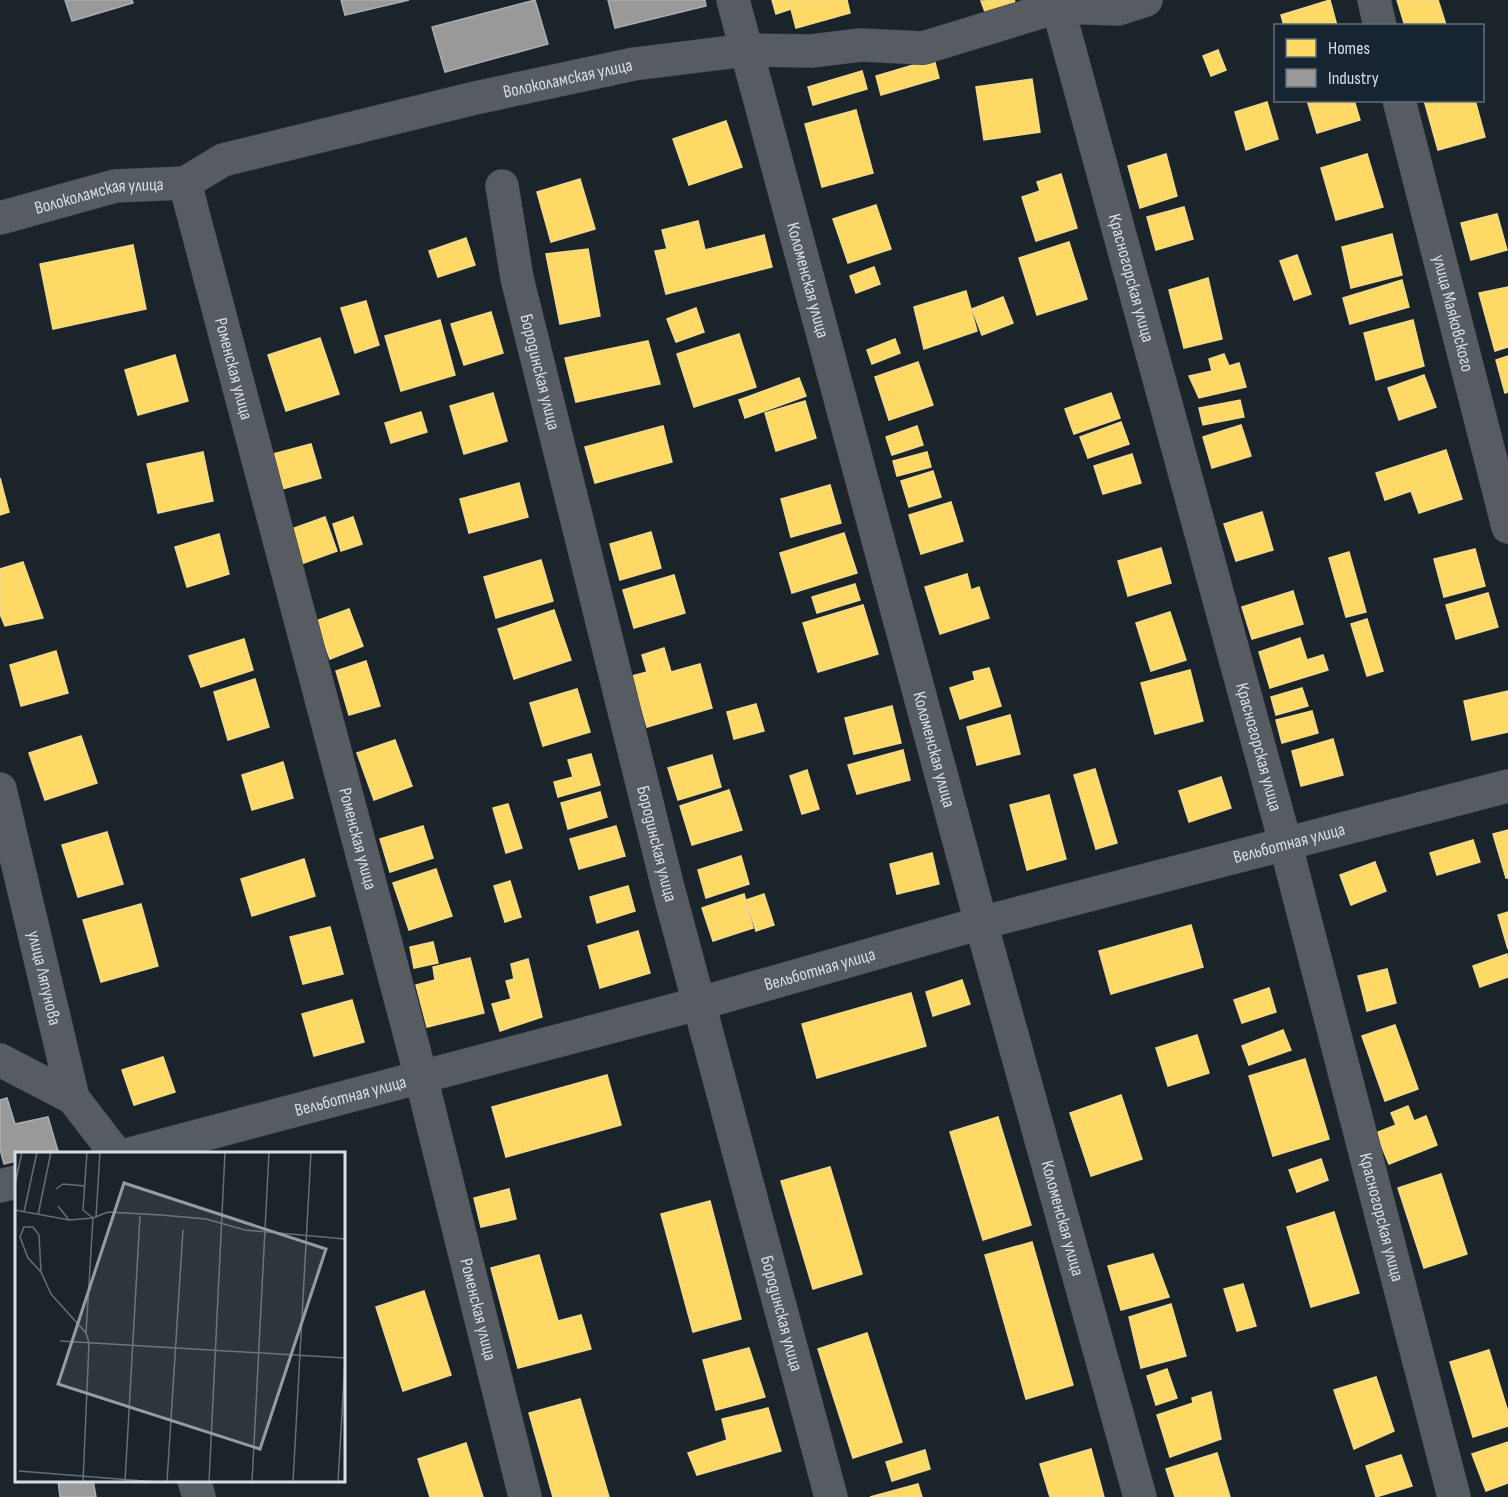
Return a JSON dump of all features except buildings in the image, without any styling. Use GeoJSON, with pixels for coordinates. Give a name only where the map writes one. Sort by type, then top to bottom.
{"type":"FeatureCollection","features":[{"type":"Feature","properties":{"kind":"street","name":"Коломенская улица"},"geometry":{"type":"LineString","coordinates":[[733,0],[981,923],[1140,1497]]}},
{"type":"Feature","properties":{"kind":"street","name":"Волоколамская улица"},"geometry":{"type":"LineString","coordinates":[[0,218],[116,186],[184,183],[223,160],[324,133],[634,64],[747,50],[811,51],[861,45],[923,48],[1056,3],[1118,9],[1146,0]]}},
{"type":"Feature","properties":{"kind":"street"},"geometry":{"type":"LineString","coordinates":[[1374,0],[1380,24]]}},
{"type":"Feature","properties":{"kind":"street","name":"Красногорская улица"},"geometry":{"type":"LineString","coordinates":[[1056,3],[1285,842],[1454,1497]]}},
{"type":"Feature","properties":{"kind":"street","name":"улица Маяковского"},"geometry":{"type":"LineString","coordinates":[[1401,102],[1508,527]]}},
{"type":"Feature","properties":{"kind":"street","name":"Роменская улица"},"geometry":{"type":"LineString","coordinates":[[184,183],[421,1077],[525,1497]]}},
{"type":"Feature","properties":{"kind":"street","name":"Бородинская улица"},"geometry":{"type":"LineString","coordinates":[[502,186],[522,301],[667,884],[701,1003],[831,1497]]}},
{"type":"Feature","properties":{"kind":"street","name":"Вельботная улица"},"geometry":{"type":"LineString","coordinates":[[138,1152],[701,1003],[981,923],[1285,842],[1508,786]]}},
{"type":"Feature","properties":{"kind":"street","name":"улица Ляпунова"},"geometry":{"type":"LineString","coordinates":[[0,789],[73,1098],[114,1152]]}},
{"type":"Feature","properties":{"kind":"street"},"geometry":{"type":"LineString","coordinates":[[0,1060],[73,1098]]}},
{"type":"Feature","properties":{"kind":"street"},"geometry":{"type":"LineString","coordinates":[[0,1186],[15,1182]]}},
{"type":"Feature","properties":{"kind":"street"},"geometry":{"type":"LineString","coordinates":[[195,1482],[199,1497]]}}]}
